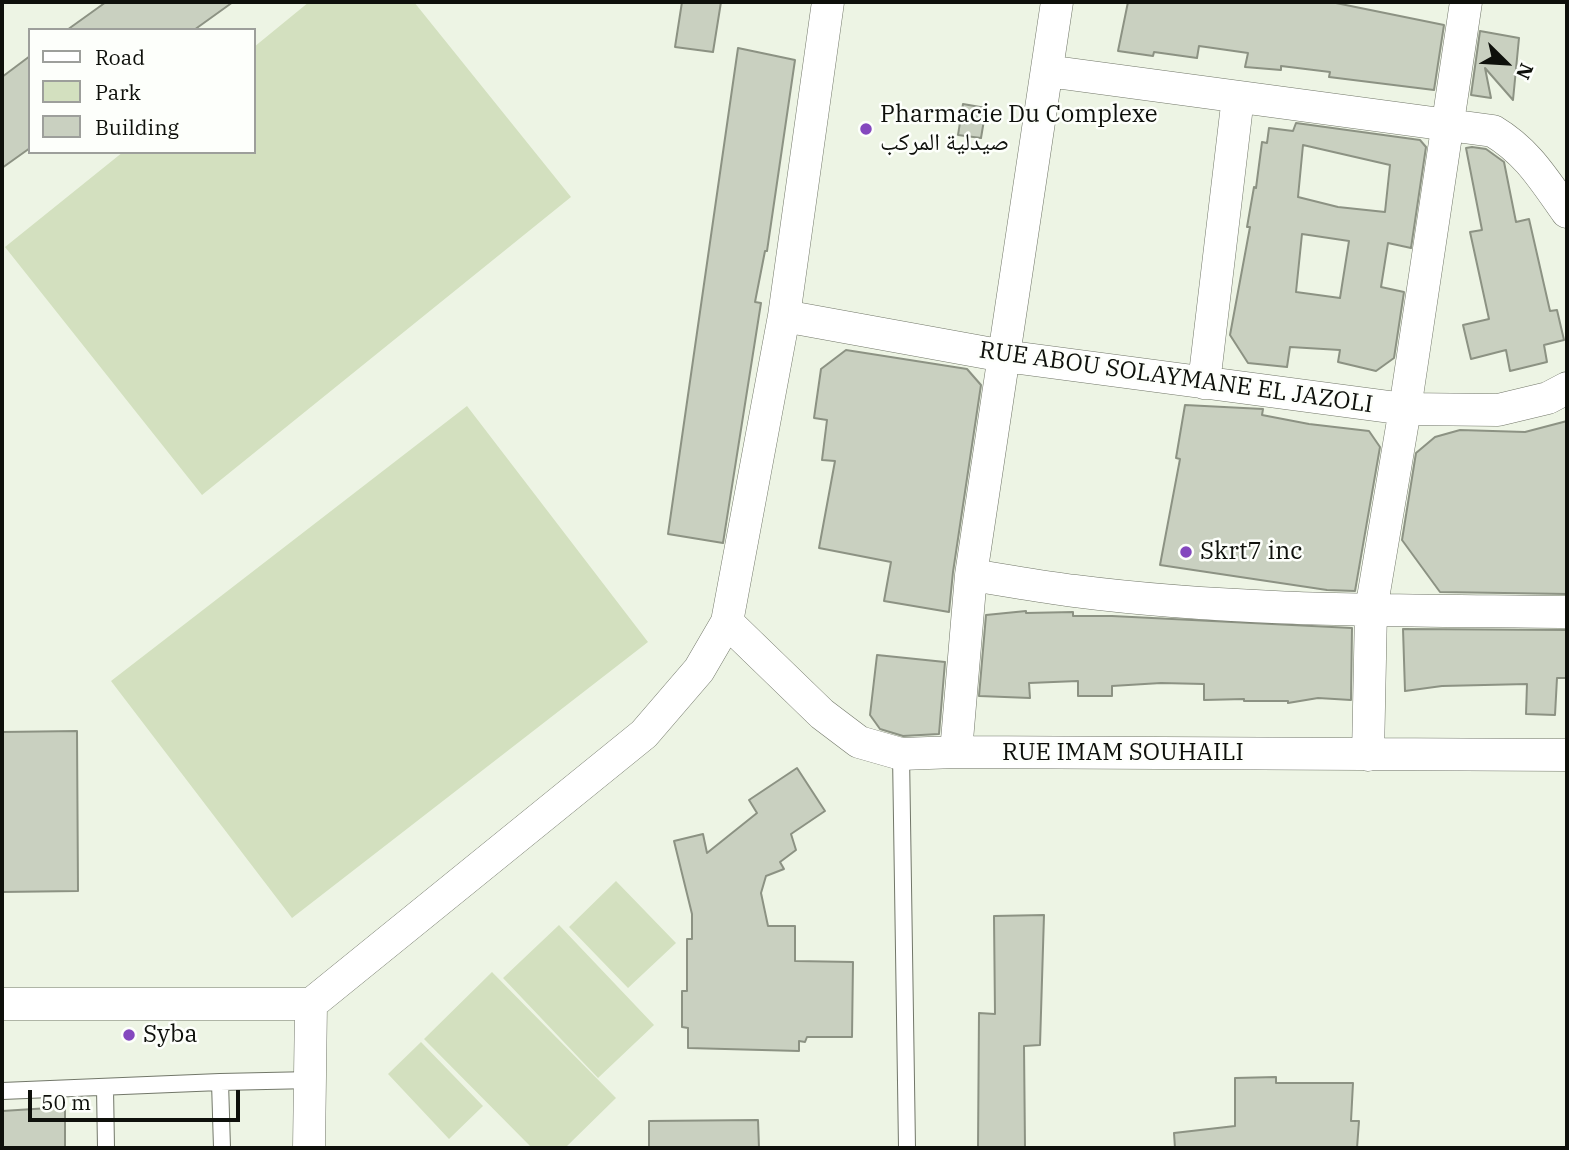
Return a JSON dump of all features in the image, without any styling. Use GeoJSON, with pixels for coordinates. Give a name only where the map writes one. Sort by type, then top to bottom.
{"type":"FeatureCollection","features":[{"type":"Feature","properties":{"kind":"street"},"geometry":{"type":"LineString","coordinates":[[2,1004],[311,1004],[644,734],[699,670],[727,622],[784,316],[828,2]]}},
{"type":"Feature","properties":{"kind":"street"},"geometry":{"type":"LineString","coordinates":[[956,752],[971,575],[1057,2]]}},
{"type":"Feature","properties":{"kind":"street"},"geometry":{"type":"LineString","coordinates":[[1368,755],[1371,610],[1405,409],[1466,2]]}},
{"type":"Feature","properties":{"kind":"street"},"geometry":{"type":"LineString","coordinates":[[1047,71],[1493,131],[1513,143],[1533,164],[1567,212]]}},
{"type":"Feature","properties":{"kind":"street"},"geometry":{"type":"LineString","coordinates":[[1204,383],[1238,97]]}},
{"type":"Feature","properties":{"kind":"street","name":"RUE ABOU SOLAYMANE EL JAZOLI"},"geometry":{"type":"LineString","coordinates":[[784,316],[1004,356],[1405,409],[1498,410],[1548,398],[1567,388]]}},
{"type":"Feature","properties":{"kind":"street"},"geometry":{"type":"LineString","coordinates":[[971,575],[1076,592],[1171,600],[1371,610],[1567,612]]}},
{"type":"Feature","properties":{"kind":"street","name":"RUE IMAM SOUHAILI"},"geometry":{"type":"LineString","coordinates":[[727,622],[822,714],[859,742],[901,754],[1567,755]]}},
{"type":"Feature","properties":{"kind":"street"},"geometry":{"type":"LineString","coordinates":[[309,1148],[311,1004]]}},
{"type":"Feature","properties":{"kind":"lane"},"geometry":{"type":"LineString","coordinates":[[901,754],[906,1148]]}},
{"type":"Feature","properties":{"kind":"lane"},"geometry":{"type":"LineString","coordinates":[[2,1091],[312,1080]]}},
{"type":"Feature","properties":{"kind":"lane"},"geometry":{"type":"LineString","coordinates":[[220,1082],[222,1148]]}},
{"type":"Feature","properties":{"kind":"lane"},"geometry":{"type":"LineString","coordinates":[[105,1088],[106,1148]]}},
{"type":"Feature","properties":{"kind":"green space"},"geometry":{"type":"Polygon","coordinates":[[[309,2],[414,2],[571,197],[202,495],[5,247],[121,154],[256,154],[256,45],[309,2]]]}},
{"type":"Feature","properties":{"kind":"green space"},"geometry":{"type":"Polygon","coordinates":[[[467,406],[648,642],[292,918],[111,681],[467,406]]]}},
{"type":"Feature","properties":{"kind":"green space"},"geometry":{"type":"Polygon","coordinates":[[[616,881],[676,943],[628,988],[569,927],[616,881]]]}},
{"type":"Feature","properties":{"kind":"green space"},"geometry":{"type":"Polygon","coordinates":[[[559,925],[654,1025],[598,1078],[503,978],[559,925]]]}},
{"type":"Feature","properties":{"kind":"green space"},"geometry":{"type":"Polygon","coordinates":[[[492,972],[616,1098],[565,1148],[532,1148],[424,1039],[492,972]]]}},
{"type":"Feature","properties":{"kind":"green space"},"geometry":{"type":"Polygon","coordinates":[[[421,1042],[483,1106],[449,1139],[388,1074],[421,1042]]]}},
{"type":"Feature","properties":{"kind":"building"},"geometry":{"type":"Polygon","coordinates":[[[106,2],[233,2],[197,28],[70,28],[106,2]]]}},
{"type":"Feature","properties":{"kind":"building"},"geometry":{"type":"Polygon","coordinates":[[[682,2],[721,2],[713,52],[675,47],[682,2]]]}},
{"type":"Feature","properties":{"kind":"building"},"geometry":{"type":"Polygon","coordinates":[[[1128,2],[1331,2],[1444,25],[1434,90],[1329,77],[1330,72],[1281,66],[1281,70],[1245,67],[1248,53],[1199,46],[1197,58],[1154,52],[1153,56],[1118,51],[1128,2]]]}},
{"type":"Feature","properties":{"kind":"building"},"geometry":{"type":"Polygon","coordinates":[[[1480,31],[1519,38],[1513,100],[1485,68],[1491,98],[1471,95],[1480,31]]]}},
{"type":"Feature","properties":{"kind":"building"},"geometry":{"type":"Polygon","coordinates":[[[738,48],[795,60],[767,251],[755,302],[761,303],[723,543],[668,534],[738,48]]]}},
{"type":"Feature","properties":{"kind":"building"},"geometry":{"type":"Polygon","coordinates":[[[28,58],[28,149],[2,168],[2,77],[28,58]]]}},
{"type":"Feature","properties":{"kind":"building"},"geometry":{"type":"Polygon","coordinates":[[[963,104],[986,108],[981,138],[958,135],[963,104]]]}},
{"type":"Feature","properties":{"kind":"building"},"geometry":{"type":"Polygon","coordinates":[[[1296,123],[1420,140],[1426,147],[1411,248],[1388,243],[1381,287],[1404,292],[1394,358],[1376,371],[1338,362],[1340,350],[1290,347],[1287,367],[1248,363],[1230,335],[1262,142],[1267,143],[1269,128],[1293,131],[1296,123]],[[1303,145],[1298,197],[1338,207],[1385,212],[1390,165],[1303,145]],[[1302,234],[1296,292],[1340,298],[1349,241],[1302,234]]]}},
{"type":"Feature","properties":{"kind":"building"},"geometry":{"type":"Polygon","coordinates":[[[1466,148],[1486,149],[1504,162],[1516,222],[1529,219],[1550,311],[1557,310],[1564,340],[1544,345],[1547,362],[1510,371],[1506,350],[1471,359],[1463,325],[1489,319],[1470,232],[1482,230],[1466,148]]]}},
{"type":"Feature","properties":{"kind":"building"},"geometry":{"type":"Polygon","coordinates":[[[846,350],[967,369],[981,385],[949,612],[884,601],[891,562],[819,548],[835,461],[822,460],[827,420],[814,418],[821,369],[846,350]]]}},
{"type":"Feature","properties":{"kind":"building"},"geometry":{"type":"Polygon","coordinates":[[[1185,405],[1263,409],[1262,415],[1369,431],[1380,447],[1355,591],[1327,590],[1160,565],[1180,459],[1176,458],[1185,405]]]}},
{"type":"Feature","properties":{"kind":"building"},"geometry":{"type":"Polygon","coordinates":[[[1567,421],[1567,594],[1440,592],[1402,540],[1416,453],[1435,437],[1460,430],[1525,432],[1567,421]]]}},
{"type":"Feature","properties":{"kind":"building"},"geometry":{"type":"Polygon","coordinates":[[[1026,611],[1073,612],[1073,616],[1352,628],[1351,700],[1318,698],[1288,703],[1244,699],[1204,700],[1204,684],[1161,683],[1112,686],[1112,696],[1078,696],[1078,681],[1029,683],[1030,698],[979,696],[986,615],[1026,611]]]}},
{"type":"Feature","properties":{"kind":"building"},"geometry":{"type":"Polygon","coordinates":[[[1403,629],[1567,630],[1566,678],[1557,678],[1555,715],[1526,714],[1527,684],[1442,686],[1405,691],[1403,629]]]}},
{"type":"Feature","properties":{"kind":"building"},"geometry":{"type":"Polygon","coordinates":[[[877,655],[945,662],[939,734],[903,736],[880,729],[870,715],[877,655]]]}},
{"type":"Feature","properties":{"kind":"building"},"geometry":{"type":"Polygon","coordinates":[[[77,731],[78,891],[2,892],[2,732],[77,731]]]}},
{"type":"Feature","properties":{"kind":"building"},"geometry":{"type":"Polygon","coordinates":[[[797,768],[825,811],[791,834],[796,850],[780,862],[784,869],[766,876],[761,893],[768,926],[795,926],[795,961],[853,962],[852,1037],[807,1037],[805,1042],[799,1041],[799,1051],[688,1048],[688,1028],[682,1027],[682,991],[687,991],[687,939],[692,939],[692,914],[674,841],[703,834],[707,853],[757,813],[749,800],[797,768]]]}},
{"type":"Feature","properties":{"kind":"building"},"geometry":{"type":"Polygon","coordinates":[[[1044,915],[1040,1045],[1024,1046],[1025,1148],[978,1148],[979,1013],[995,1014],[994,916],[1044,915]]]}},
{"type":"Feature","properties":{"kind":"building"},"geometry":{"type":"Polygon","coordinates":[[[1276,1077],[1276,1083],[1353,1083],[1351,1121],[1359,1121],[1357,1148],[1175,1148],[1174,1133],[1235,1126],[1235,1078],[1276,1077]]]}},
{"type":"Feature","properties":{"kind":"building"},"geometry":{"type":"Polygon","coordinates":[[[65,1107],[65,1148],[2,1148],[2,1111],[65,1107]]]}},
{"type":"Feature","properties":{"kind":"building"},"geometry":{"type":"Polygon","coordinates":[[[758,1120],[759,1148],[649,1148],[649,1121],[758,1120]]]}},
{"type":"Feature","properties":{"kind":"place","name":"Pharmacie Du Complexe صيدلية المركب"},"geometry":{"type":"Point","coordinates":[866,129]}},
{"type":"Feature","properties":{"kind":"place","name":"Skrt7 inc"},"geometry":{"type":"Point","coordinates":[1186,552]}},
{"type":"Feature","properties":{"kind":"place","name":"Syba"},"geometry":{"type":"Point","coordinates":[129,1035]}}]}
